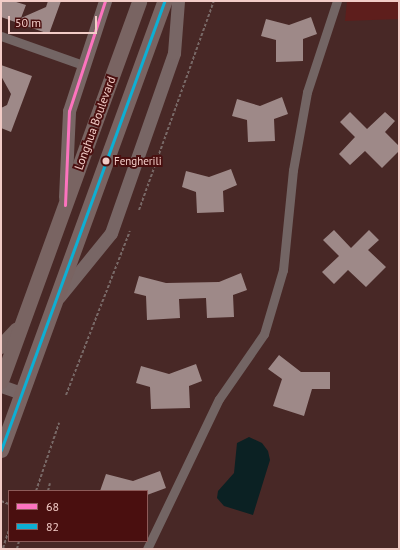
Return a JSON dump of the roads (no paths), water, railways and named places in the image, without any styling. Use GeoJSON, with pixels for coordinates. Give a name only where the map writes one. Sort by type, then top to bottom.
{"type":"FeatureCollection","features":[{"type":"Feature","properties":{"kind":"main road"},"geometry":{"type":"LineString","coordinates":[[65,205],[69,111],[105,1]]}},
{"type":"Feature","properties":{"kind":"main road","name":"Longhua Boulevard"},"geometry":{"type":"LineString","coordinates":[[1,381],[139,1]]}},
{"type":"Feature","properties":{"kind":"main road","name":"Longhua Boulevard"},"geometry":{"type":"LineString","coordinates":[[1,450],[164,1]]}},
{"type":"Feature","properties":{"kind":"main road"},"geometry":{"type":"LineString","coordinates":[[53,304],[111,232],[174,53],[178,1]]}},
{"type":"Feature","properties":{"kind":"main road"},"geometry":{"type":"LineString","coordinates":[[1,346],[24,318]]}},
{"type":"Feature","properties":{"kind":"main road"},"geometry":{"type":"LineString","coordinates":[[1,386],[21,393]]}},
{"type":"Feature","properties":{"kind":"main road"},"geometry":{"type":"LineString","coordinates":[[1,398],[21,393]]}},
{"type":"Feature","properties":{"kind":"street"},"geometry":{"type":"LineString","coordinates":[[147,549],[219,400],[264,334],[282,270],[293,170],[307,92],[336,1]]}},
{"type":"Feature","properties":{"kind":"street"},"geometry":{"type":"LineString","coordinates":[[1,36],[83,65]]}},
{"type":"Feature","properties":{"kind":"water"},"geometry":{"type":"Polygon","coordinates":[[[249,437],[262,443],[268,451],[270,460],[253,515],[224,506],[217,498],[218,491],[234,473],[237,443],[249,437]]]}},
{"type":"Feature","properties":{"kind":"place","name":"Fengherili"},"geometry":{"type":"Point","coordinates":[106,161]}}]}
